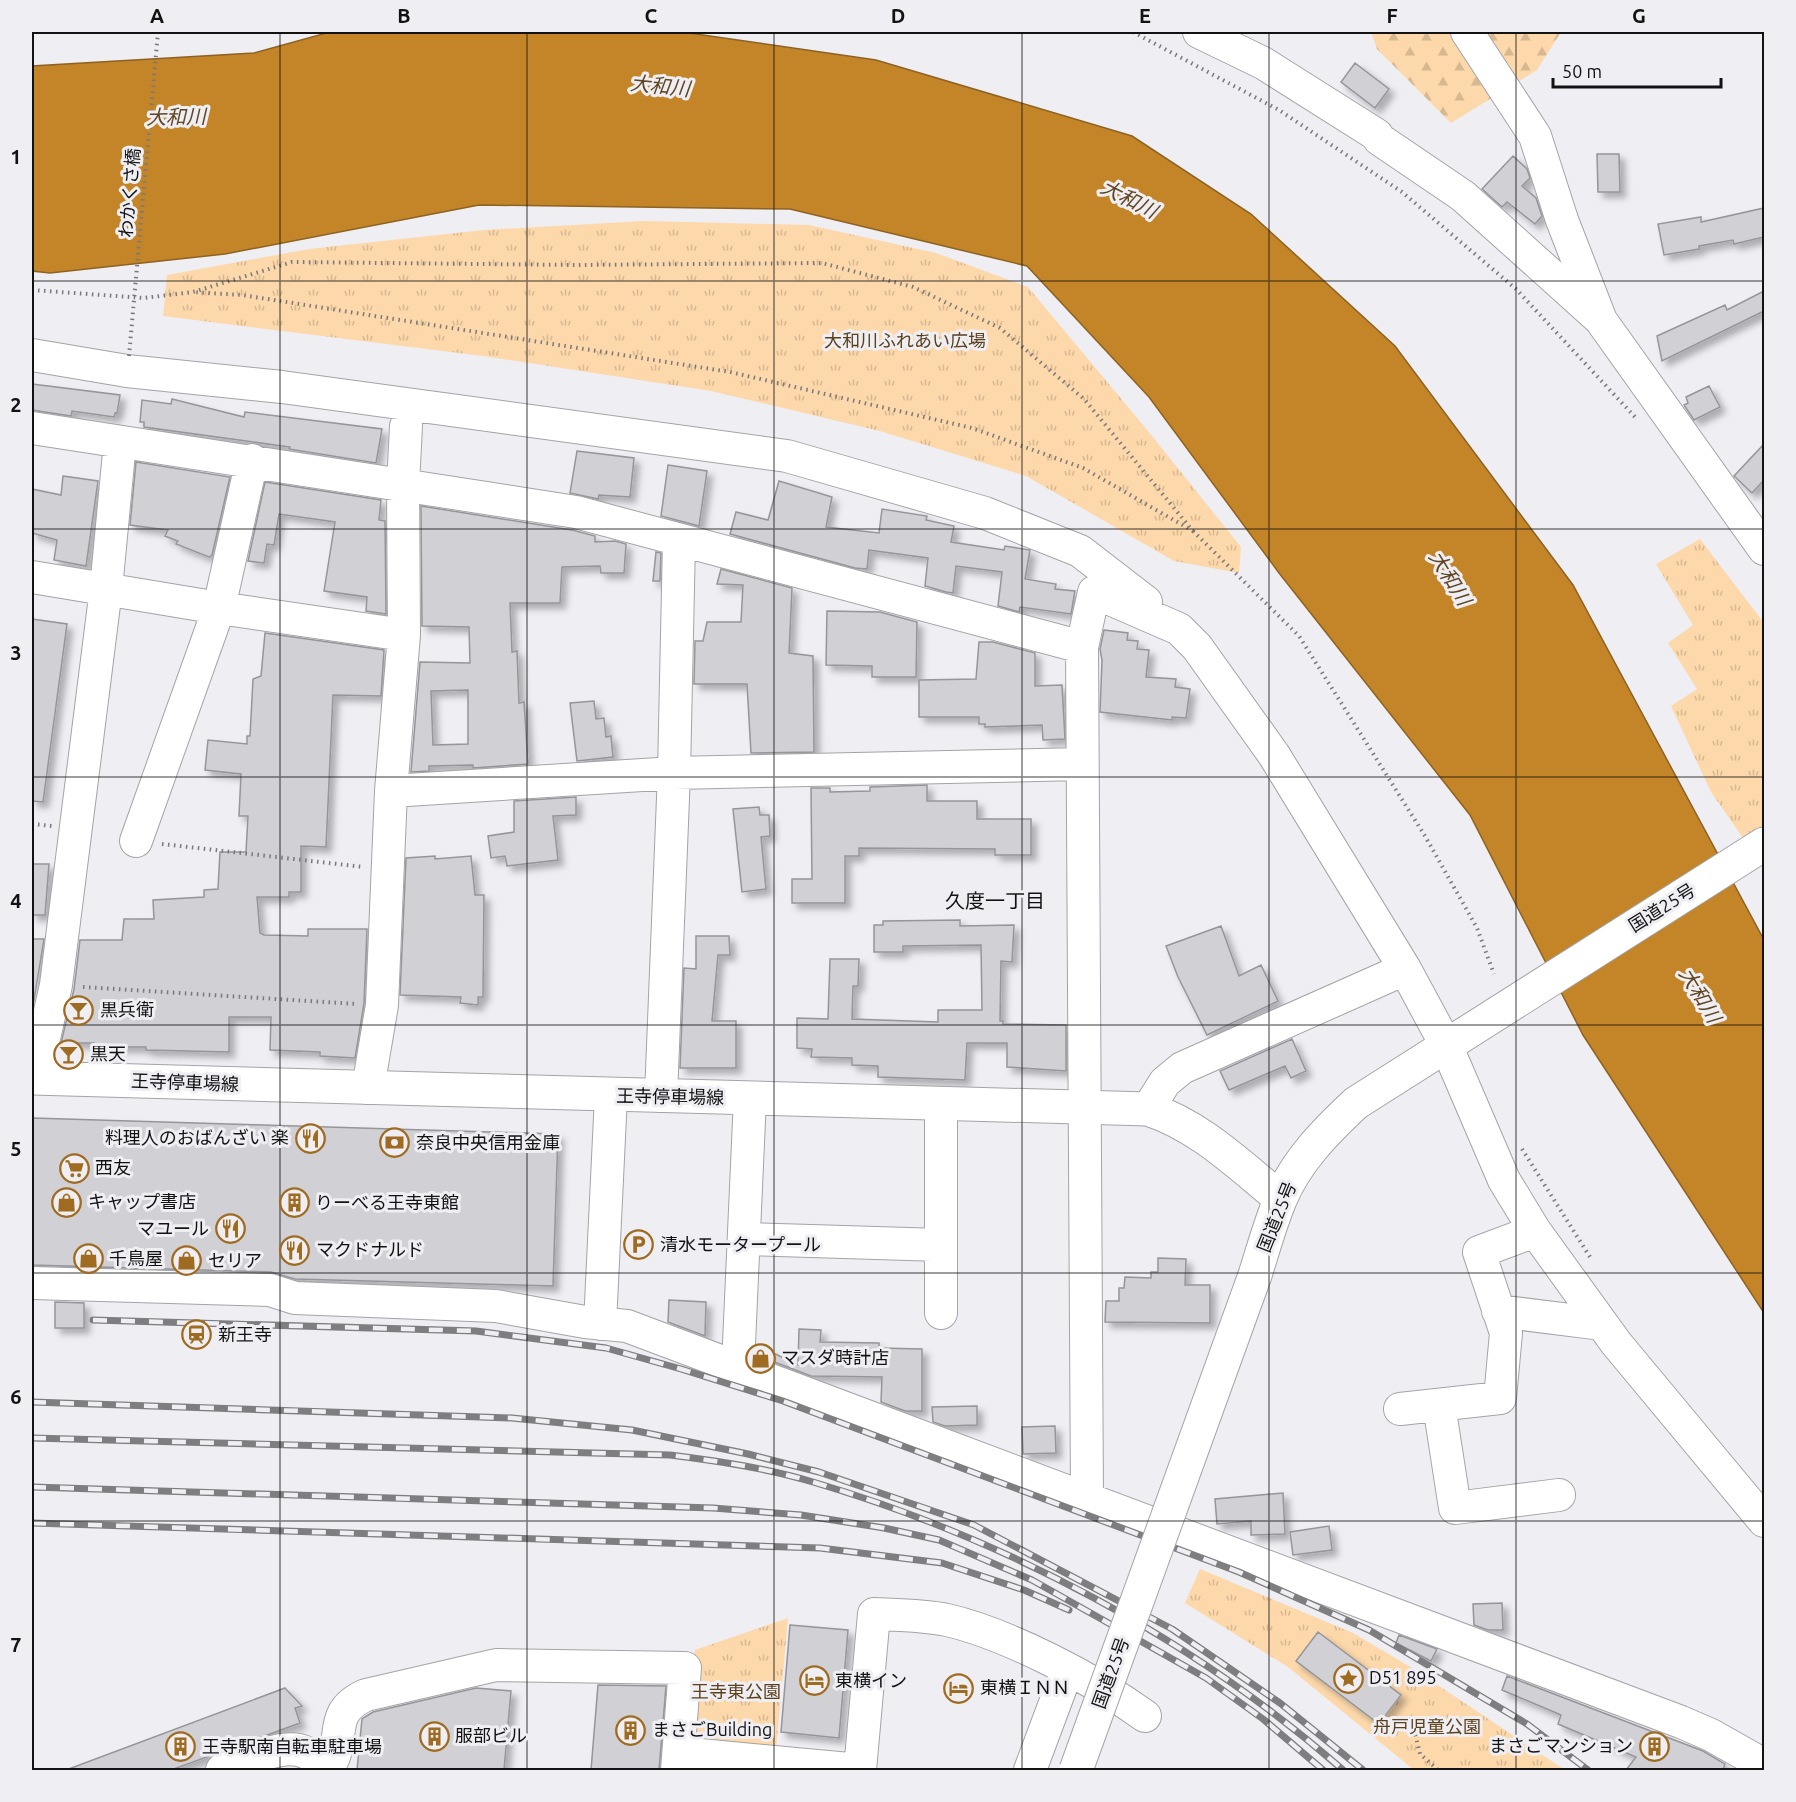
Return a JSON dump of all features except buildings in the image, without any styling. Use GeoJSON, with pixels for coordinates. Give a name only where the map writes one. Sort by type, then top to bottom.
{"type":"FeatureCollection","features":[{"type":"Feature","properties":{"kind":"main road","name":"国道25号"},"geometry":{"type":"LineString","coordinates":[[1076,1770],[1255,1275],[1280,1198],[1302,1161],[1333,1124],[1356,1103],[1764,844]]}},
{"type":"Feature","properties":{"kind":"main road","name":"王寺停車場線"},"geometry":{"type":"LineString","coordinates":[[33,1078],[1148,1109],[1194,1128],[1280,1198]]}},
{"type":"Feature","properties":{"kind":"street"},"geometry":{"type":"LineString","coordinates":[[1199,32],[1263,63],[1377,135],[1379,139],[1463,196],[1600,319],[1764,549]]}},
{"type":"Feature","properties":{"kind":"street"},"geometry":{"type":"LineString","coordinates":[[1467,32],[1534,136],[1562,220],[1600,319]]}},
{"type":"Feature","properties":{"kind":"street"},"geometry":{"type":"LineString","coordinates":[[32,355],[127,370],[282,387],[787,456],[985,513],[1080,551],[1179,629],[1197,646],[1274,755],[1405,969],[1454,1040],[1500,1171],[1535,1231],[1602,1324],[1764,1521]]}},
{"type":"Feature","properties":{"kind":"street"},"geometry":{"type":"LineString","coordinates":[[368,1088],[382,1005],[390,870],[391,791],[404,635],[403,485],[406,426]]}},
{"type":"Feature","properties":{"kind":"street"},"geometry":{"type":"LineString","coordinates":[[32,428],[252,460],[576,512],[679,542],[1082,647]]}},
{"type":"Feature","properties":{"kind":"street"},"geometry":{"type":"LineString","coordinates":[[33,1078],[56,985],[106,589],[120,442]]}},
{"type":"Feature","properties":{"kind":"street"},"geometry":{"type":"LineString","coordinates":[[136,841],[219,608],[252,460]]}},
{"type":"Feature","properties":{"kind":"street"},"geometry":{"type":"LineString","coordinates":[[661,1096],[675,773],[679,542]]}},
{"type":"Feature","properties":{"kind":"street"},"geometry":{"type":"LineString","coordinates":[[32,577],[219,608],[404,635]]}},
{"type":"Feature","properties":{"kind":"street"},"geometry":{"type":"LineString","coordinates":[[1087,1499],[1082,647],[1094,592],[1179,629]]}},
{"type":"Feature","properties":{"kind":"street"},"geometry":{"type":"LineString","coordinates":[[391,791],[675,773],[1082,764]]}},
{"type":"Feature","properties":{"kind":"street"},"geometry":{"type":"LineString","coordinates":[[1148,1109],[1165,1082],[1182,1068],[1405,969]]}},
{"type":"Feature","properties":{"kind":"street"},"geometry":{"type":"LineString","coordinates":[[600,1324],[611,1095]]}},
{"type":"Feature","properties":{"kind":"street"},"geometry":{"type":"LineString","coordinates":[[738,1366],[750,1098]]}},
{"type":"Feature","properties":{"kind":"street"},"geometry":{"type":"LineString","coordinates":[[941,1103],[941,1312]]}},
{"type":"Feature","properties":{"kind":"street"},"geometry":{"type":"LineString","coordinates":[[1400,1410],[1500,1398],[1506,1333],[1479,1252],[1535,1231]]}},
{"type":"Feature","properties":{"kind":"street"},"geometry":{"type":"LineString","coordinates":[[744,1239],[941,1245]]}},
{"type":"Feature","properties":{"kind":"street"},"geometry":{"type":"LineString","coordinates":[[38,1283],[270,1290],[295,1298],[496,1306],[638,1329],[1681,1722],[1711,1735],[1764,1765]]}},
{"type":"Feature","properties":{"kind":"street"},"geometry":{"type":"LineString","coordinates":[[1498,1311],[1602,1324]]}},
{"type":"Feature","properties":{"kind":"street"},"geometry":{"type":"LineString","coordinates":[[1439,1405],[1455,1508],[1559,1494]]}},
{"type":"Feature","properties":{"kind":"street"},"geometry":{"type":"LineString","coordinates":[[327,1770],[337,1749],[339,1722],[344,1710],[354,1700],[366,1695],[496,1665],[685,1668],[678,1762],[860,1770],[874,1614],[949,1621],[999,1638],[1114,1696],[1145,1716]]}},
{"type":"Feature","properties":{"kind":"street"},"geometry":{"type":"LineString","coordinates":[[1030,1770],[1067,1671]]}},
{"type":"Feature","properties":{"kind":"street"},"geometry":{"type":"LineString","coordinates":[[222,1770],[272,1752],[293,1749],[308,1753],[318,1762],[321,1770]]}},
{"type":"Feature","properties":{"kind":"path","name":"わかくさ橋"},"geometry":{"type":"LineString","coordinates":[[129,356],[158,32]]}},
{"type":"Feature","properties":{"kind":"path"},"geometry":{"type":"LineString","coordinates":[[1133,32],[1279,110],[1402,192],[1516,289],[1642,425]]}},
{"type":"Feature","properties":{"kind":"path"},"geometry":{"type":"LineString","coordinates":[[32,290],[144,298],[194,291],[292,262],[576,265],[822,263],[913,287],[1000,328],[1084,399],[1192,531],[1299,636],[1425,836],[1477,928],[1494,974]]}},
{"type":"Feature","properties":{"kind":"path"},"geometry":{"type":"LineString","coordinates":[[194,291],[242,295],[730,372],[972,428],[1083,468],[1192,531]]}},
{"type":"Feature","properties":{"kind":"path"},"geometry":{"type":"LineString","coordinates":[[32,824],[76,828]]}},
{"type":"Feature","properties":{"kind":"path"},"geometry":{"type":"LineString","coordinates":[[136,841],[390,870]]}},
{"type":"Feature","properties":{"kind":"path"},"geometry":{"type":"LineString","coordinates":[[56,985],[382,1005]]}},
{"type":"Feature","properties":{"kind":"path"},"geometry":{"type":"LineString","coordinates":[[1519,1144],[1592,1260]]}},
{"type":"Feature","properties":{"kind":"path"},"geometry":{"type":"LineString","coordinates":[[1414,1729],[1420,1754],[1438,1770]]}},
{"type":"Feature","properties":{"kind":"green space"},"geometry":{"type":"Polygon","coordinates":[[[1371,32],[1561,32],[1537,70],[1451,123],[1377,49],[1371,32]]]}},
{"type":"Feature","properties":{"kind":"green space","name":"大和川ふれあい広場"},"geometry":{"type":"Polygon","coordinates":[[[644,221],[809,225],[936,253],[1028,287],[1241,547],[1239,573],[1174,561],[1026,476],[880,431],[711,391],[483,356],[163,316],[167,275],[309,249],[484,230],[644,221]]]}},
{"type":"Feature","properties":{"kind":"green space"},"geometry":{"type":"Polygon","coordinates":[[[1700,539],[1764,623],[1764,868],[1711,792],[1671,706],[1697,689],[1668,643],[1693,625],[1656,564],[1700,539]]]}},
{"type":"Feature","properties":{"kind":"green space","name":"舟戸児童公園"},"geometry":{"type":"Polygon","coordinates":[[[1200,1569],[1353,1633],[1412,1668],[1565,1770],[1414,1770],[1288,1667],[1185,1603],[1200,1569]]]}},
{"type":"Feature","properties":{"kind":"green space","name":"王寺東公園"},"geometry":{"type":"Polygon","coordinates":[[[788,1618],[776,1750],[698,1742],[687,1733],[695,1650],[788,1618]]]}},
{"type":"Feature","properties":{"kind":"water","name":"大和川"},"geometry":{"type":"Polygon","coordinates":[[[330,32],[682,32],[876,60],[1132,136],[1251,214],[1395,346],[1573,585],[1764,940],[1764,1313],[1583,1035],[1470,815],[1279,573],[1149,397],[1027,266],[790,209],[479,205],[225,254],[50,273],[32,271],[32,66],[254,53],[330,32]]]}},
{"type":"Feature","properties":{"kind":"railway"},"geometry":{"type":"LineString","coordinates":[[93,1320],[476,1331],[606,1348],[681,1369],[783,1401],[1239,1572],[1369,1630],[1527,1724],[1588,1770]]}},
{"type":"Feature","properties":{"kind":"railway"},"geometry":{"type":"LineString","coordinates":[[32,1402],[512,1418],[632,1430],[748,1454],[819,1472],[974,1525],[1172,1629],[1280,1703],[1363,1770]]}},
{"type":"Feature","properties":{"kind":"railway"},"geometry":{"type":"LineString","coordinates":[[32,1438],[670,1455],[795,1477],[885,1505],[956,1532],[1026,1563],[1094,1598],[1160,1636],[1224,1677],[1285,1722],[1343,1770]]}},
{"type":"Feature","properties":{"kind":"railway"},"geometry":{"type":"LineString","coordinates":[[32,1487],[713,1508],[801,1515],[884,1528],[939,1540],[1032,1580],[1206,1678],[1263,1719],[1323,1770]]}},
{"type":"Feature","properties":{"kind":"railway"},"geometry":{"type":"LineString","coordinates":[[32,1523],[820,1548],[942,1563],[1024,1590],[1069,1610]]}},
{"type":"Feature","properties":{"kind":"place","name":"黒兵衛"},"geometry":{"type":"Point","coordinates":[79,1010]}},
{"type":"Feature","properties":{"kind":"place","name":"黒天"},"geometry":{"type":"Point","coordinates":[69,1054]}},
{"type":"Feature","properties":{"kind":"place","name":"料理人のおばんざい 楽"},"geometry":{"type":"Point","coordinates":[310,1138]}},
{"type":"Feature","properties":{"kind":"place","name":"奈良中央信用金庫"},"geometry":{"type":"Point","coordinates":[395,1143]}},
{"type":"Feature","properties":{"kind":"place","name":"西友"},"geometry":{"type":"Point","coordinates":[74,1168]}},
{"type":"Feature","properties":{"kind":"place","name":"キャップ書店"},"geometry":{"type":"Point","coordinates":[67,1202]}},
{"type":"Feature","properties":{"kind":"place","name":"りーべる王寺東館"},"geometry":{"type":"Point","coordinates":[294,1203]}},
{"type":"Feature","properties":{"kind":"place","name":"マユール"},"geometry":{"type":"Point","coordinates":[230,1229]}},
{"type":"Feature","properties":{"kind":"place","name":"清水モータープール"},"geometry":{"type":"Point","coordinates":[639,1245]}},
{"type":"Feature","properties":{"kind":"place","name":"マクドナルド"},"geometry":{"type":"Point","coordinates":[295,1250]}},
{"type":"Feature","properties":{"kind":"place","name":"千鳥屋"},"geometry":{"type":"Point","coordinates":[88,1259]}},
{"type":"Feature","properties":{"kind":"place","name":"セリア"},"geometry":{"type":"Point","coordinates":[187,1261]}},
{"type":"Feature","properties":{"kind":"place","name":"新王寺"},"geometry":{"type":"Point","coordinates":[197,1335]}},
{"type":"Feature","properties":{"kind":"place","name":"マスダ時計店"},"geometry":{"type":"Point","coordinates":[760,1358]}},
{"type":"Feature","properties":{"kind":"place","name":"D51 895"},"geometry":{"type":"Point","coordinates":[1348,1678]}},
{"type":"Feature","properties":{"kind":"place","name":"東横イン"},"geometry":{"type":"Point","coordinates":[814,1681]}},
{"type":"Feature","properties":{"kind":"place","name":"東横ＩＮＮ"},"geometry":{"type":"Point","coordinates":[959,1688]}},
{"type":"Feature","properties":{"kind":"place","name":"まさごBuilding"},"geometry":{"type":"Point","coordinates":[631,1730]}},
{"type":"Feature","properties":{"kind":"place","name":"服部ビル"},"geometry":{"type":"Point","coordinates":[434,1736]}},
{"type":"Feature","properties":{"kind":"place","name":"まさごマンション"},"geometry":{"type":"Point","coordinates":[1654,1746]}},
{"type":"Feature","properties":{"kind":"place","name":"王寺駅南自転車駐車場"},"geometry":{"type":"Point","coordinates":[181,1747]}},
{"type":"Feature","properties":{"kind":"district","name":"久度一丁目"},"geometry":{"type":"Point","coordinates":[995,901]}}]}
